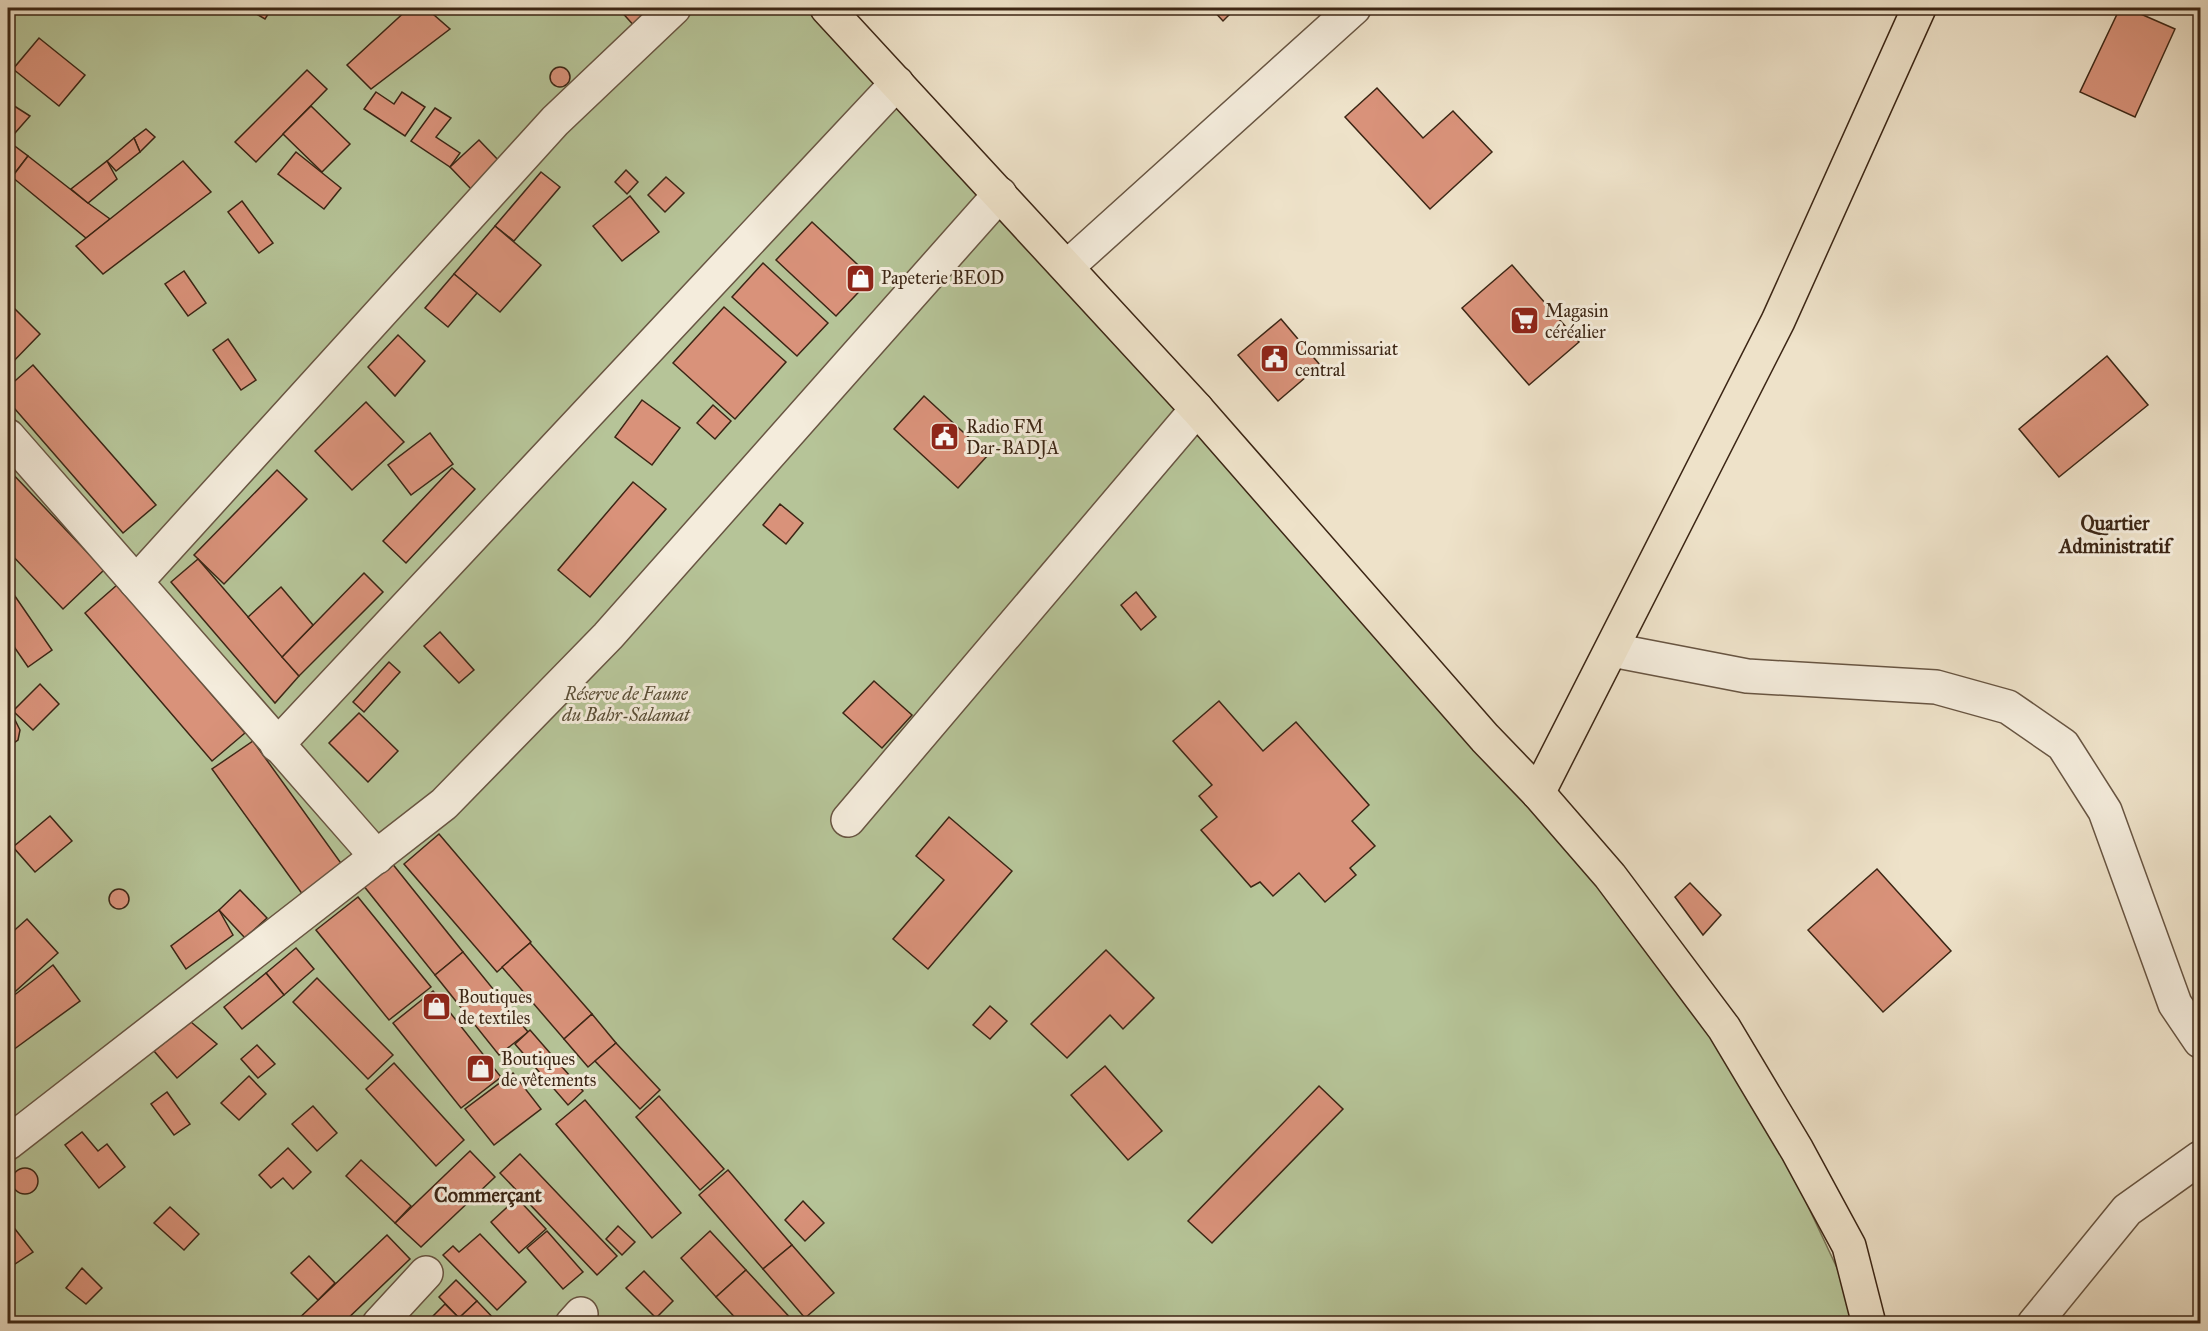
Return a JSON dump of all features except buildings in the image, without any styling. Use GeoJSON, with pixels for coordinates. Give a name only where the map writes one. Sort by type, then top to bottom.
{"type":"FeatureCollection","features":[{"type":"Feature","properties":{"kind":"main road"},"geometry":{"type":"LineString","coordinates":[[827,8],[1197,409],[1485,738],[1538,793],[1610,876],[1724,1028],[1797,1150],[1849,1246],[1869,1323]]}},
{"type":"Feature","properties":{"kind":"main road"},"geometry":{"type":"LineString","coordinates":[[1538,793],[1778,321],[1918,8]]}},
{"type":"Feature","properties":{"kind":"street"},"geometry":{"type":"LineString","coordinates":[[136,582],[555,121],[674,8]]}},
{"type":"Feature","properties":{"kind":"street"},"geometry":{"type":"LineString","coordinates":[[1067,267],[1354,8]]}},
{"type":"Feature","properties":{"kind":"street"},"geometry":{"type":"LineString","coordinates":[[277,745],[897,83]]}},
{"type":"Feature","properties":{"kind":"street"},"geometry":{"type":"LineString","coordinates":[[8,1143],[444,804],[608,636],[1000,194]]}},
{"type":"Feature","properties":{"kind":"street"},"geometry":{"type":"LineString","coordinates":[[848,820],[1197,409]]}},
{"type":"Feature","properties":{"kind":"street"},"geometry":{"type":"LineString","coordinates":[[8,436],[377,857]]}},
{"type":"Feature","properties":{"kind":"street"},"geometry":{"type":"LineString","coordinates":[[1612,650],[1747,676],[1936,687],[2008,707],[2064,745],[2105,811],[2175,1004],[2200,1041]]}},
{"type":"Feature","properties":{"kind":"street"},"geometry":{"type":"LineString","coordinates":[[2034,1323],[2127,1210],[2200,1158]]}},
{"type":"Feature","properties":{"kind":"street"},"geometry":{"type":"LineString","coordinates":[[379,1323],[426,1273]]}},
{"type":"Feature","properties":{"kind":"green space","name":"Réserve de Faune du Bahr-Salamat"},"geometry":{"type":"Polygon","coordinates":[[[8,8],[828,8],[1724,1028],[1863,1323],[8,1323],[8,8]]]}},
{"type":"Feature","properties":{"kind":"place","name":"Papeterie BEOD"},"geometry":{"type":"Point","coordinates":[860,278]}},
{"type":"Feature","properties":{"kind":"place","name":"Magasin céréalier"},"geometry":{"type":"Point","coordinates":[1524,321]}},
{"type":"Feature","properties":{"kind":"place","name":"Commissariat central"},"geometry":{"type":"Point","coordinates":[1274,359]}},
{"type":"Feature","properties":{"kind":"place","name":"Radio FM Dar-BADJA"},"geometry":{"type":"Point","coordinates":[945,437]}},
{"type":"Feature","properties":{"kind":"place","name":"Boutiques de textiles"},"geometry":{"type":"Point","coordinates":[437,1007]}},
{"type":"Feature","properties":{"kind":"place","name":"Boutiques de vêtements"},"geometry":{"type":"Point","coordinates":[480,1069]}},
{"type":"Feature","properties":{"kind":"district","name":"Quartier Administratif"},"geometry":{"type":"Point","coordinates":[2115,534]}},
{"type":"Feature","properties":{"kind":"district","name":"Commerçant"},"geometry":{"type":"Point","coordinates":[488,1195]}}]}
